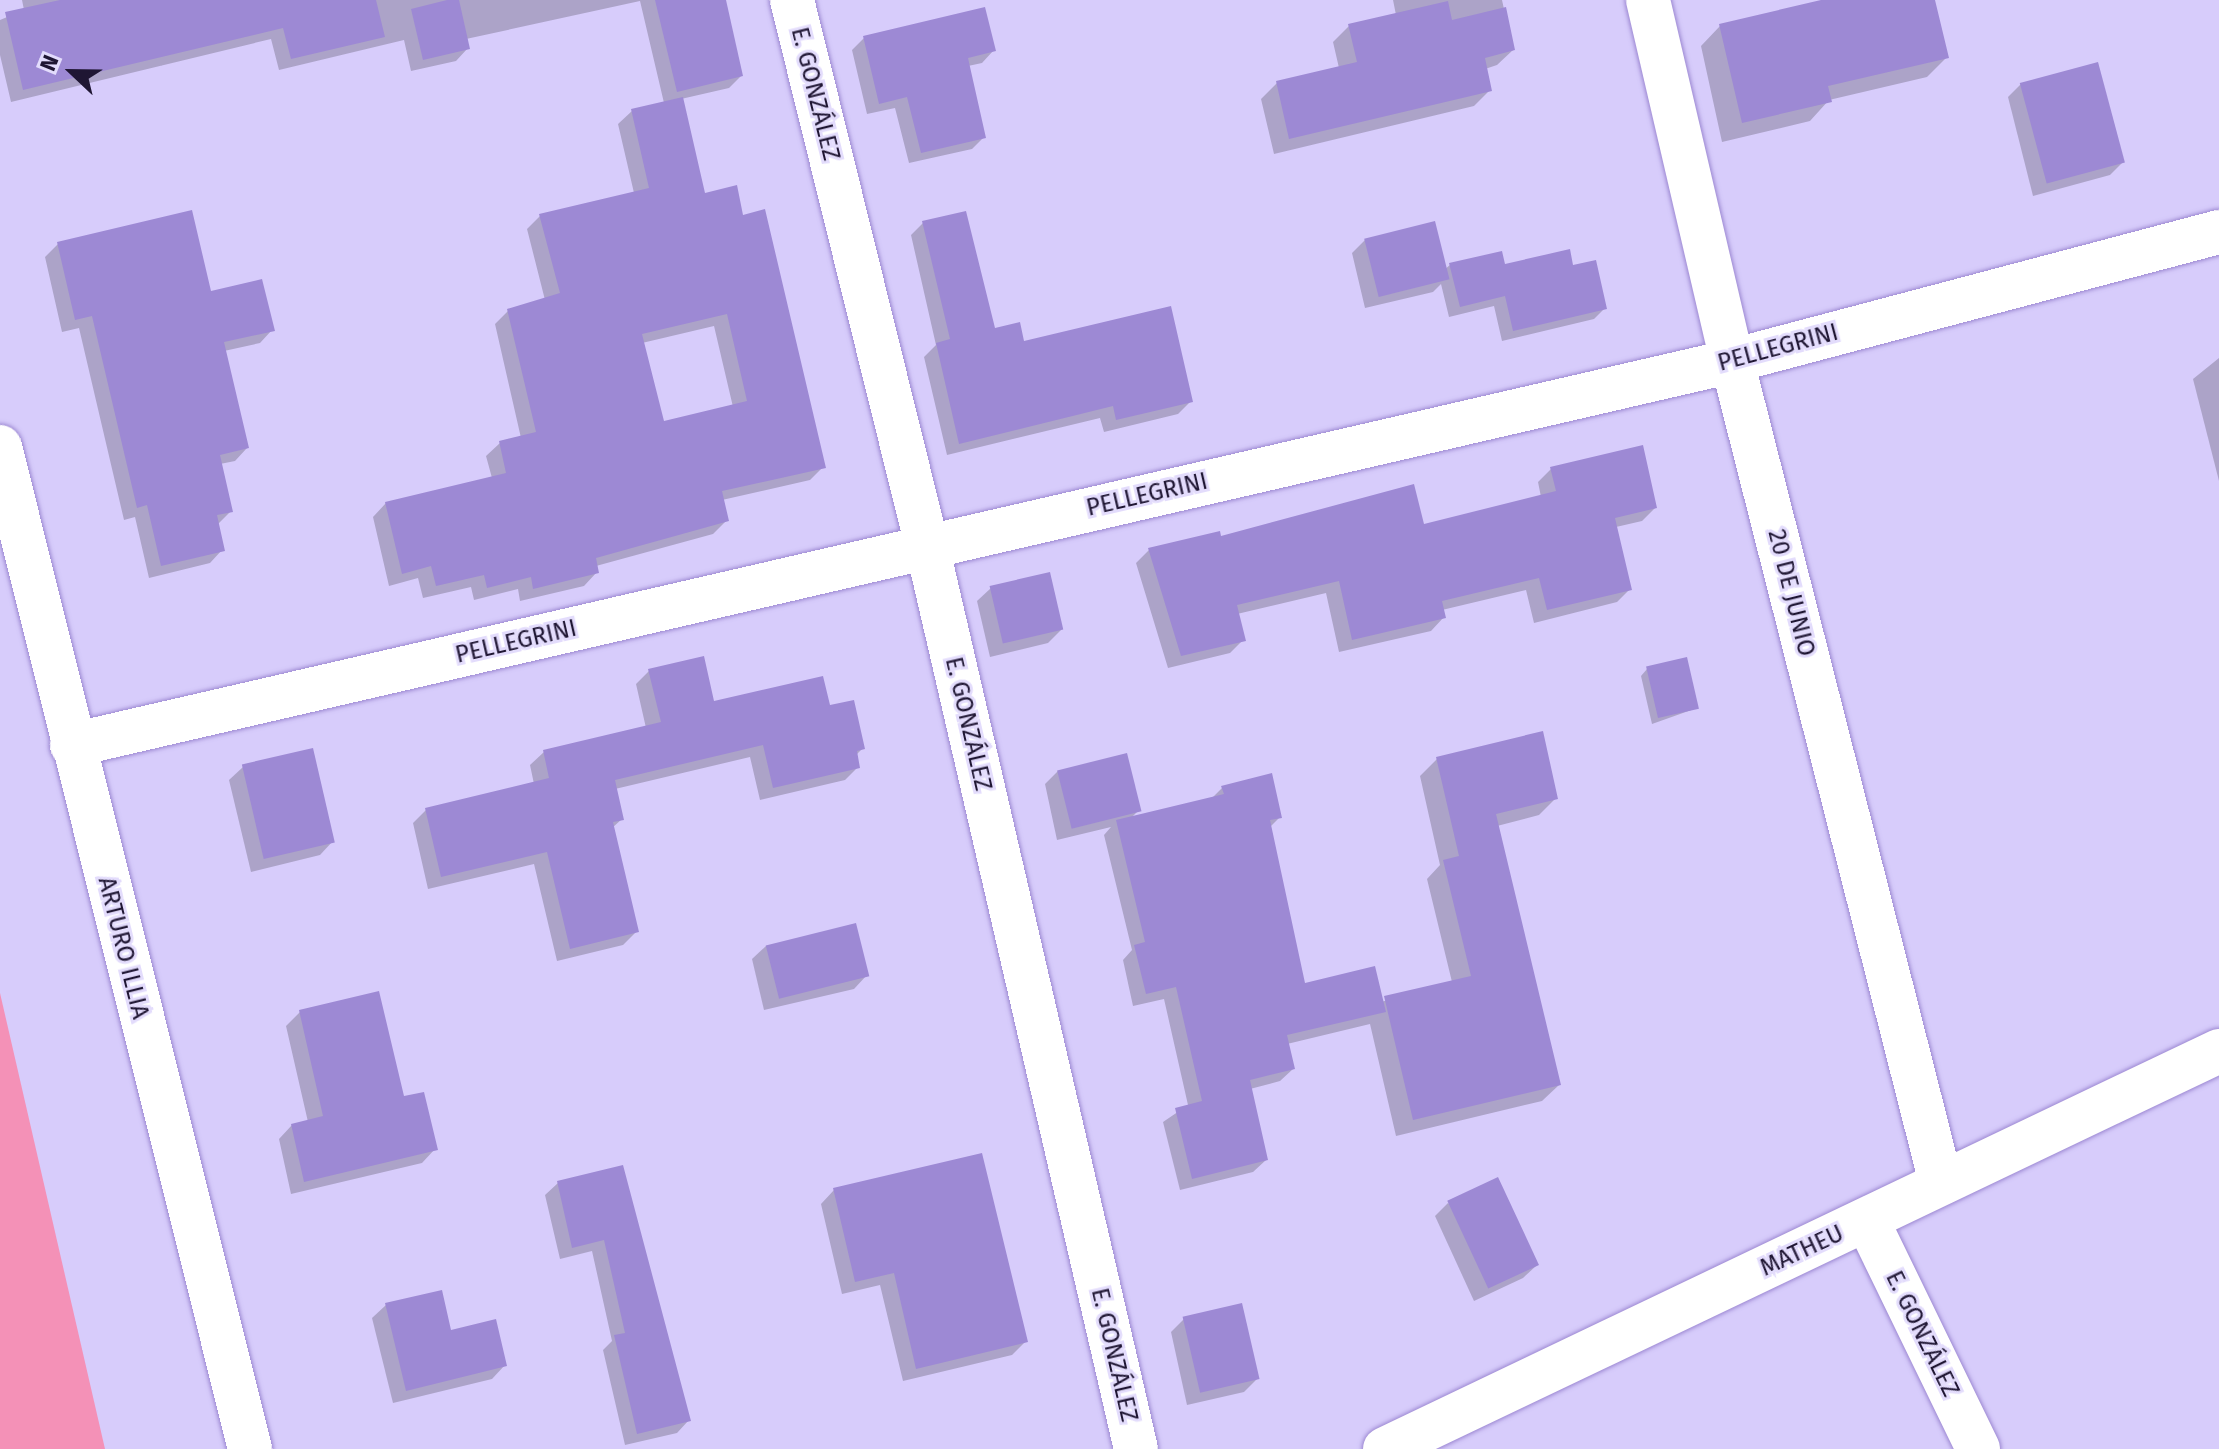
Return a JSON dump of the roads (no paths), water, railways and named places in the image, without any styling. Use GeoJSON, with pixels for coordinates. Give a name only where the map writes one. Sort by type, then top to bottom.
{"type":"FeatureCollection","features":[{"type":"Feature","properties":{"kind":"street","name":"E. GONZÁLEZ"},"geometry":{"type":"LineString","coordinates":[[792,0],[927,546],[1136,1449]]}},
{"type":"Feature","properties":{"kind":"street","name":"20 DE JUNIO"},"geometry":{"type":"LineString","coordinates":[[1648,0],[1732,361],[1941,1183]]}},
{"type":"Feature","properties":{"kind":"street","name":"PELLEGRINI"},"geometry":{"type":"LineString","coordinates":[[72,745],[1732,361],[2219,232]]}},
{"type":"Feature","properties":{"kind":"street","name":"ARTURO ILLIA"},"geometry":{"type":"LineString","coordinates":[[0,447],[250,1449]]}},
{"type":"Feature","properties":{"kind":"street","name":"MATHEU"},"geometry":{"type":"LineString","coordinates":[[1385,1449],[2219,1051]]}},
{"type":"Feature","properties":{"kind":"street","name":"E. GONZÁLEZ"},"geometry":{"type":"LineString","coordinates":[[1867,1220],[1978,1449]]}}]}
